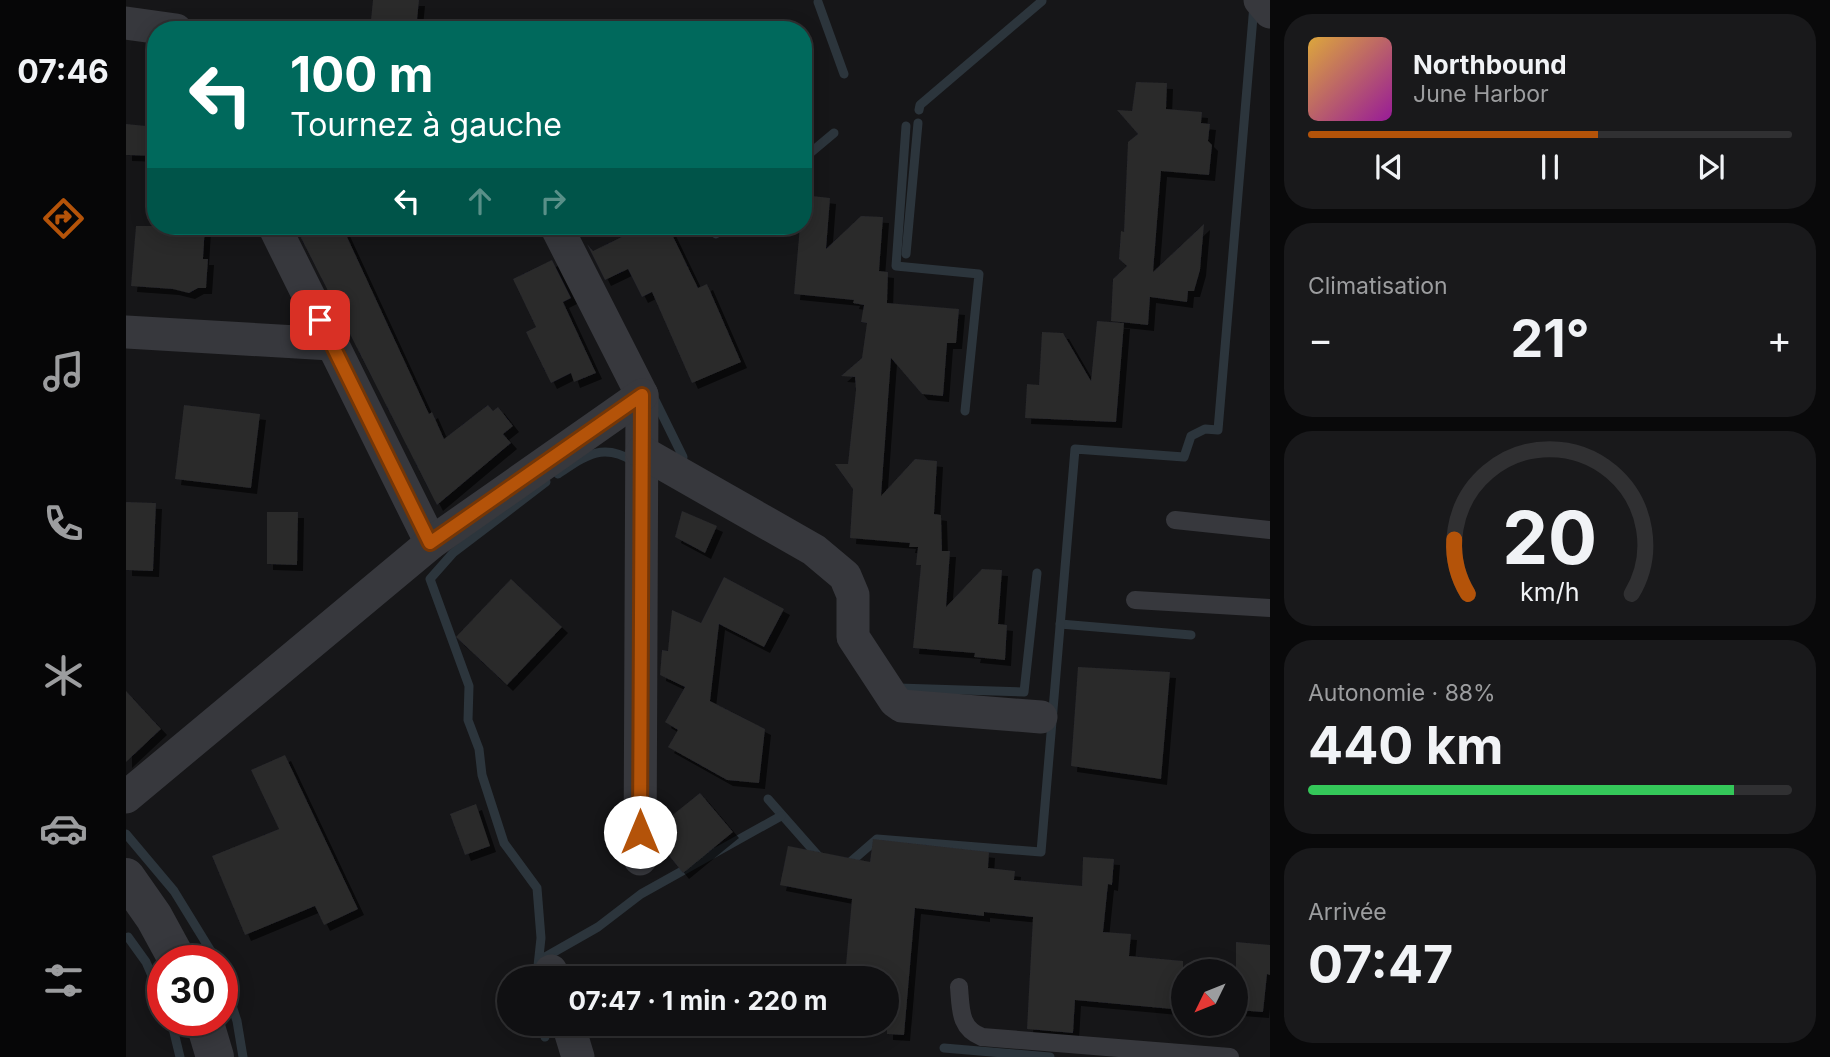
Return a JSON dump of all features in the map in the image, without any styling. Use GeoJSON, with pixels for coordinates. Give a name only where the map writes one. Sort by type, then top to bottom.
{"type":"FeatureCollection","features":[{"type":"Feature","properties":{"kind":"street"},"geometry":{"type":"LineString","coordinates":[[1260,0],[1270,12]]}},
{"type":"Feature","properties":{"kind":"street"},"geometry":{"type":"LineString","coordinates":[[126,23],[147,26]]}},
{"type":"Feature","properties":{"kind":"street"},"geometry":{"type":"LineString","coordinates":[[278,235],[430,543]]}},
{"type":"Feature","properties":{"kind":"street"},"geometry":{"type":"LineString","coordinates":[[561,235],[642,395],[640,859]]}},
{"type":"Feature","properties":{"kind":"street"},"geometry":{"type":"LineString","coordinates":[[126,332],[331,344]]}},
{"type":"Feature","properties":{"kind":"street"},"geometry":{"type":"LineString","coordinates":[[126,797],[430,543],[642,395]]}},
{"type":"Feature","properties":{"kind":"street"},"geometry":{"type":"LineString","coordinates":[[642,452],[814,550],[845,576],[853,595],[853,637],[895,702],[902,706],[1041,717]]}},
{"type":"Feature","properties":{"kind":"street"},"geometry":{"type":"LineString","coordinates":[[126,877],[155,917],[170,945]]}},
{"type":"Feature","properties":{"kind":"street"},"geometry":{"type":"LineString","coordinates":[[572,1036],[578,1057]]}},
{"type":"Feature","properties":{"kind":"lane"},"geometry":{"type":"LineString","coordinates":[[1175,520],[1270,530]]}},
{"type":"Feature","properties":{"kind":"lane"},"geometry":{"type":"LineString","coordinates":[[1135,600],[1270,608]]}},
{"type":"Feature","properties":{"kind":"lane"},"geometry":{"type":"LineString","coordinates":[[959,987],[962,1022],[971,1033],[982,1037],[1230,1057]]}},
{"type":"Feature","properties":{"kind":"building"},"geometry":{"type":"Polygon","coordinates":[[[373,0],[419,0],[417,21],[371,21],[373,0]]]}},
{"type":"Feature","properties":{"kind":"building"},"geometry":{"type":"Polygon","coordinates":[[[1136,82],[1167,83],[1166,109],[1202,112],[1201,123],[1210,124],[1208,141],[1212,145],[1209,175],[1161,171],[1153,272],[1204,224],[1200,270],[1194,291],[1188,291],[1187,302],[1150,297],[1148,325],[1111,321],[1113,279],[1127,266],[1119,259],[1121,231],[1124,232],[1128,142],[1138,134],[1117,110],[1132,111],[1136,82]]]}},
{"type":"Feature","properties":{"kind":"building"},"geometry":{"type":"Polygon","coordinates":[[[126,124],[147,126],[147,156],[126,155],[126,124]]]}},
{"type":"Feature","properties":{"kind":"building"},"geometry":{"type":"Polygon","coordinates":[[[812,196],[830,198],[826,249],[861,216],[883,217],[879,271],[888,272],[887,303],[959,309],[956,343],[947,343],[943,396],[922,394],[891,358],[881,496],[915,459],[937,461],[934,514],[941,515],[942,551],[950,551],[946,607],[982,569],[1002,570],[998,624],[1007,625],[1005,660],[974,657],[975,653],[913,648],[921,565],[916,565],[918,547],[909,547],[910,543],[850,538],[853,489],[835,464],[848,464],[855,377],[841,376],[862,358],[867,323],[861,322],[864,305],[853,303],[854,300],[794,294],[799,235],[812,235],[812,196]]]}},
{"type":"Feature","properties":{"kind":"building"},"geometry":{"type":"Polygon","coordinates":[[[136,226],[147,226],[147,235],[204,235],[203,259],[208,259],[206,288],[198,288],[189,293],[131,286],[136,226]]]}},
{"type":"Feature","properties":{"kind":"building"},"geometry":{"type":"Polygon","coordinates":[[[300,235],[346,235],[429,414],[432,412],[444,439],[488,405],[493,411],[498,407],[513,426],[503,434],[511,443],[437,505],[300,235]]]}},
{"type":"Feature","properties":{"kind":"building"},"geometry":{"type":"Polygon","coordinates":[[[626,235],[672,235],[698,288],[707,284],[741,362],[692,383],[652,292],[642,297],[628,269],[605,280],[587,244],[593,251],[626,235]]]}},
{"type":"Feature","properties":{"kind":"building"},"geometry":{"type":"Polygon","coordinates":[[[552,260],[571,298],[563,302],[596,373],[574,382],[571,373],[551,383],[526,332],[536,327],[513,279],[552,260]]]}},
{"type":"Feature","properties":{"kind":"building"},"geometry":{"type":"Polygon","coordinates":[[[1097,321],[1124,323],[1116,422],[1025,418],[1027,384],[1039,385],[1042,332],[1063,333],[1091,381],[1097,321]]]}},
{"type":"Feature","properties":{"kind":"building"},"geometry":{"type":"Polygon","coordinates":[[[184,405],[260,414],[251,488],[175,479],[184,405]]]}},
{"type":"Feature","properties":{"kind":"building"},"geometry":{"type":"Polygon","coordinates":[[[126,502],[156,503],[153,571],[126,570],[126,502]]]}},
{"type":"Feature","properties":{"kind":"building"},"geometry":{"type":"Polygon","coordinates":[[[682,511],[717,526],[705,553],[675,537],[682,511]]]}},
{"type":"Feature","properties":{"kind":"building"},"geometry":{"type":"Polygon","coordinates":[[[267,512],[298,512],[297,565],[267,564],[267,512]]]}},
{"type":"Feature","properties":{"kind":"building"},"geometry":{"type":"Polygon","coordinates":[[[724,577],[784,609],[764,647],[719,624],[710,701],[765,729],[759,783],[727,780],[668,747],[678,730],[665,722],[685,687],[660,675],[662,650],[668,651],[672,610],[701,623],[724,577]]]}},
{"type":"Feature","properties":{"kind":"building"},"geometry":{"type":"Polygon","coordinates":[[[511,579],[562,627],[507,685],[456,637],[511,579]]]}},
{"type":"Feature","properties":{"kind":"building"},"geometry":{"type":"Polygon","coordinates":[[[1078,667],[1170,672],[1161,779],[1071,766],[1078,667]]]}},
{"type":"Feature","properties":{"kind":"building"},"geometry":{"type":"Polygon","coordinates":[[[126,691],[161,729],[126,762],[126,691]]]}},
{"type":"Feature","properties":{"kind":"building"},"geometry":{"type":"Polygon","coordinates":[[[285,755],[358,909],[324,925],[315,906],[245,935],[212,856],[279,829],[251,770],[285,755]]]}},
{"type":"Feature","properties":{"kind":"building"},"geometry":{"type":"Polygon","coordinates":[[[700,793],[733,832],[683,873],[659,843],[659,826],[700,793]]]}},
{"type":"Feature","properties":{"kind":"building"},"geometry":{"type":"Polygon","coordinates":[[[476,804],[490,846],[465,855],[450,814],[476,804]]]}},
{"type":"Feature","properties":{"kind":"building"},"geometry":{"type":"Polygon","coordinates":[[[873,839],[989,852],[988,868],[1015,871],[1014,880],[1082,886],[1083,857],[1114,859],[1112,885],[1108,884],[1103,932],[1131,934],[1129,956],[1171,960],[1171,1009],[1075,1000],[1073,1033],[1027,1029],[1033,917],[984,912],[984,916],[915,908],[904,1035],[899,1035],[899,966],[846,966],[852,899],[780,885],[788,846],[870,862],[873,839]]]}},
{"type":"Feature","properties":{"kind":"building"},"geometry":{"type":"Polygon","coordinates":[[[1236,942],[1270,945],[1270,975],[1267,974],[1263,1012],[1248,1011],[1248,959],[1236,959],[1236,942]]]}},
{"type":"Feature","properties":{"kind":"waterway"},"geometry":{"type":"LineString","coordinates":[[919,110],[920,105],[1042,1]]}},
{"type":"Feature","properties":{"kind":"waterway"},"geometry":{"type":"LineString","coordinates":[[818,2],[844,74]]}},
{"type":"Feature","properties":{"kind":"waterway"},"geometry":{"type":"LineString","coordinates":[[847,865],[877,839],[1041,852],[1075,449],[1184,457],[1191,436],[1205,429],[1218,430],[1254,5]]}},
{"type":"Feature","properties":{"kind":"waterway"},"geometry":{"type":"LineString","coordinates":[[906,254],[918,123]]}},
{"type":"Feature","properties":{"kind":"waterway"},"geometry":{"type":"LineString","coordinates":[[906,126],[896,266],[979,274],[965,411]]}},
{"type":"Feature","properties":{"kind":"waterway"},"geometry":{"type":"LineString","coordinates":[[812,151],[834,133]]}},
{"type":"Feature","properties":{"kind":"waterway"},"geometry":{"type":"LineString","coordinates":[[654,398],[683,457],[682,462]]}},
{"type":"Feature","properties":{"kind":"waterway"},"geometry":{"type":"LineString","coordinates":[[558,474],[585,457],[603,452],[612,452],[633,461]]}},
{"type":"Feature","properties":{"kind":"waterway"},"geometry":{"type":"LineString","coordinates":[[538,966],[541,938],[537,888],[504,843],[482,775],[479,749],[468,720],[469,686],[430,579],[453,553],[546,482]]}},
{"type":"Feature","properties":{"kind":"waterway"},"geometry":{"type":"LineString","coordinates":[[898,688],[1024,692],[1037,573]]}},
{"type":"Feature","properties":{"kind":"waterway"},"geometry":{"type":"LineString","coordinates":[[1060,624],[1191,635]]}},
{"type":"Feature","properties":{"kind":"waterway"},"geometry":{"type":"LineString","coordinates":[[768,799],[820,858]]}},
{"type":"Feature","properties":{"kind":"waterway"},"geometry":{"type":"LineString","coordinates":[[540,960],[598,927],[641,894],[781,816]]}},
{"type":"Feature","properties":{"kind":"waterway"},"geometry":{"type":"LineString","coordinates":[[126,834],[174,891],[207,945]]}},
{"type":"Feature","properties":{"kind":"waterway"},"geometry":{"type":"LineString","coordinates":[[128,937],[147,964]]}},
{"type":"Feature","properties":{"kind":"waterway"},"geometry":{"type":"LineString","coordinates":[[238,1027],[243,1057]]}},
{"type":"Feature","properties":{"kind":"waterway"},"geometry":{"type":"LineString","coordinates":[[175,1036],[180,1057]]}},
{"type":"Feature","properties":{"kind":"waterway"},"geometry":{"type":"LineString","coordinates":[[944,1048],[1050,1057]]}},
{"type":"Feature","properties":{"kind":"route"},"geometry":{"type":"LineString","coordinates":[[320,320],[430,543],[642,395],[640,832]]}}]}
